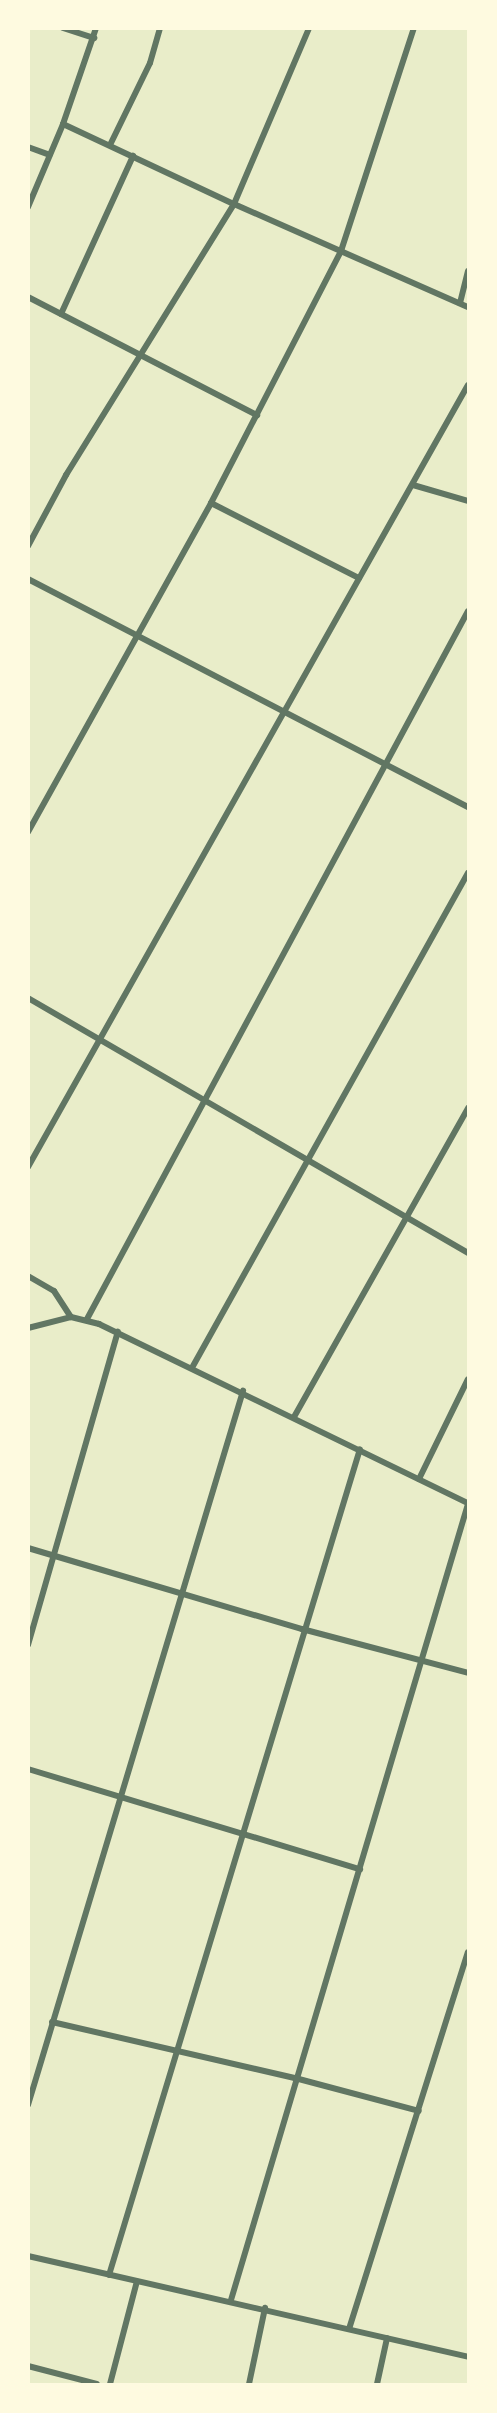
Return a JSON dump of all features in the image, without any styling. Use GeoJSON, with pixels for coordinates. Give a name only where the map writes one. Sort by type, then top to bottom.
{"type":"FeatureCollection","features":[{"type":"Feature","properties":{"kind":"street"},"geometry":{"type":"LineString","coordinates":[[63,28],[94,38]]}},
{"type":"Feature","properties":{"kind":"street"},"geometry":{"type":"LineString","coordinates":[[28,207],[63,124],[96,28]]}},
{"type":"Feature","properties":{"kind":"street"},"geometry":{"type":"LineString","coordinates":[[110,145],[150,63],[160,28]]}},
{"type":"Feature","properties":{"kind":"street"},"geometry":{"type":"LineString","coordinates":[[28,546],[66,476],[234,204],[309,28]]}},
{"type":"Feature","properties":{"kind":"street"},"geometry":{"type":"LineString","coordinates":[[28,832],[212,502],[341,251],[414,28]]}},
{"type":"Feature","properties":{"kind":"street"},"geometry":{"type":"LineString","coordinates":[[63,124],[234,204],[468,307]]}},
{"type":"Feature","properties":{"kind":"street"},"geometry":{"type":"LineString","coordinates":[[28,147],[50,154]]}},
{"type":"Feature","properties":{"kind":"street"},"geometry":{"type":"LineString","coordinates":[[61,314],[133,156]]}},
{"type":"Feature","properties":{"kind":"street"},"geometry":{"type":"LineString","coordinates":[[460,303],[468,271]]}},
{"type":"Feature","properties":{"kind":"street"},"geometry":{"type":"LineString","coordinates":[[28,297],[257,415]]}},
{"type":"Feature","properties":{"kind":"street"},"geometry":{"type":"LineString","coordinates":[[28,1167],[287,712],[359,578],[468,385]]}},
{"type":"Feature","properties":{"kind":"street"},"geometry":{"type":"LineString","coordinates":[[413,485],[468,501]]}},
{"type":"Feature","properties":{"kind":"street"},"geometry":{"type":"LineString","coordinates":[[212,502],[359,578]]}},
{"type":"Feature","properties":{"kind":"street"},"geometry":{"type":"LineString","coordinates":[[28,579],[468,807]]}},
{"type":"Feature","properties":{"kind":"street"},"geometry":{"type":"LineString","coordinates":[[87,1319],[205,1098],[388,765],[468,611]]}},
{"type":"Feature","properties":{"kind":"street"},"geometry":{"type":"LineString","coordinates":[[193,1366],[468,873]]}},
{"type":"Feature","properties":{"kind":"street"},"geometry":{"type":"LineString","coordinates":[[28,998],[205,1098],[468,1253]]}},
{"type":"Feature","properties":{"kind":"street"},"geometry":{"type":"LineString","coordinates":[[294,1417],[468,1108]]}},
{"type":"Feature","properties":{"kind":"street"},"geometry":{"type":"LineString","coordinates":[[28,1276],[54,1291],[71,1317]]}},
{"type":"Feature","properties":{"kind":"street"},"geometry":{"type":"LineString","coordinates":[[28,1328],[71,1317],[87,1319],[193,1366],[468,1504],[360,1869],[295,2078],[231,2300]]}},
{"type":"Feature","properties":{"kind":"street"},"geometry":{"type":"LineString","coordinates":[[28,1645],[117,1332]]}},
{"type":"Feature","properties":{"kind":"street"},"geometry":{"type":"LineString","coordinates":[[419,1479],[468,1379]]}},
{"type":"Feature","properties":{"kind":"street"},"geometry":{"type":"LineString","coordinates":[[28,2105],[179,1594],[243,1391]]}},
{"type":"Feature","properties":{"kind":"street"},"geometry":{"type":"LineString","coordinates":[[109,2275],[243,1834],[302,1629],[360,1449]]}},
{"type":"Feature","properties":{"kind":"street"},"geometry":{"type":"LineString","coordinates":[[28,1548],[302,1629],[468,1673]]}},
{"type":"Feature","properties":{"kind":"street"},"geometry":{"type":"LineString","coordinates":[[28,1768],[120,1798],[360,1869]]}},
{"type":"Feature","properties":{"kind":"street"},"geometry":{"type":"LineString","coordinates":[[349,2329],[468,1954]]}},
{"type":"Feature","properties":{"kind":"street"},"geometry":{"type":"LineString","coordinates":[[52,2022],[295,2078],[419,2111]]}},
{"type":"Feature","properties":{"kind":"street"},"geometry":{"type":"LineString","coordinates":[[28,2256],[231,2300],[468,2357]]}},
{"type":"Feature","properties":{"kind":"street"},"geometry":{"type":"LineString","coordinates":[[110,2385],[137,2281]]}},
{"type":"Feature","properties":{"kind":"street"},"geometry":{"type":"LineString","coordinates":[[249,2385],[264,2308]]}},
{"type":"Feature","properties":{"kind":"street"},"geometry":{"type":"LineString","coordinates":[[377,2385],[387,2338]]}},
{"type":"Feature","properties":{"kind":"street"},"geometry":{"type":"LineString","coordinates":[[28,2366],[97,2385]]}}]}
